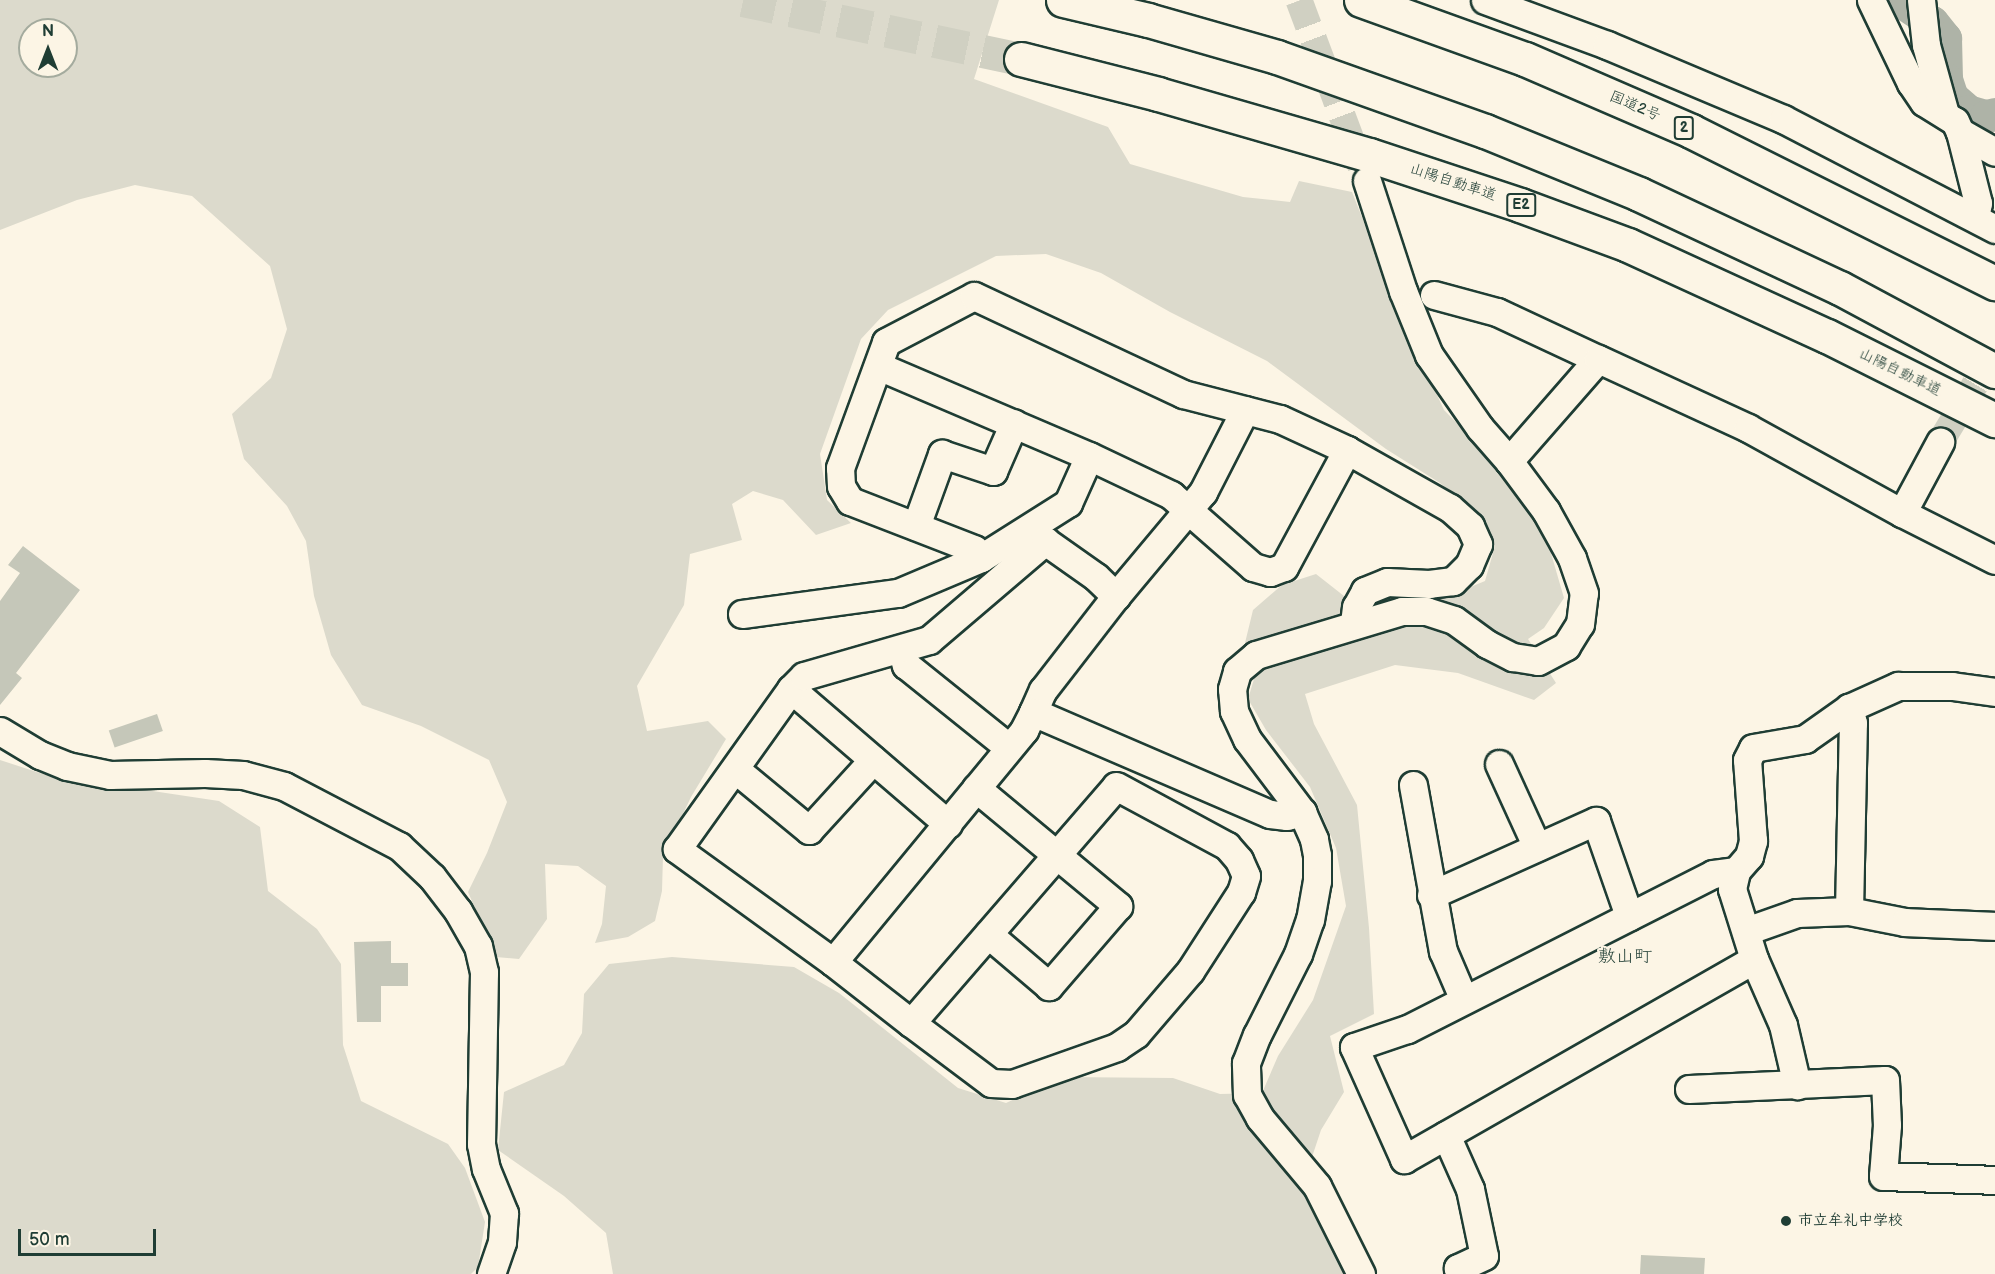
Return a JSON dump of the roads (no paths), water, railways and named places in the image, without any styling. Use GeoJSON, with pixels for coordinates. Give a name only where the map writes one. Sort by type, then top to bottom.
{"type":"FeatureCollection","features":[{"type":"Feature","properties":{"kind":"highway"},"geometry":{"type":"LineString","coordinates":[[1063,0],[1148,20],[1277,57],[1485,131],[1639,194],[1840,288],[1995,371]]}},
{"type":"Feature","properties":{"kind":"highway","name":"国道2号"},"geometry":{"type":"LineString","coordinates":[[1361,0],[1525,59],[1691,130],[1995,283]]}},
{"type":"Feature","properties":{"kind":"highway","name":"山陽自動車道"},"geometry":{"type":"LineString","coordinates":[[1021,59],[1158,94],[1369,155],[1628,244],[1827,336],[1995,420]]}},
{"type":"Feature","properties":{"kind":"street"},"geometry":{"type":"LineString","coordinates":[[1485,0],[1607,45],[1783,119],[1985,223]]}},
{"type":"Feature","properties":{"kind":"street"},"geometry":{"type":"LineString","coordinates":[[1871,0],[1911,83],[1924,102],[1995,152]]}},
{"type":"Feature","properties":{"kind":"street"},"geometry":{"type":"LineString","coordinates":[[1921,0],[1926,45],[1985,223]]}},
{"type":"Feature","properties":{"kind":"street"},"geometry":{"type":"LineString","coordinates":[[1361,1274],[1317,1186],[1260,1118],[1247,1095],[1246,1063],[1257,1035],[1298,954],[1310,921],[1317,881],[1317,855],[1314,839],[1302,812],[1247,739],[1234,711],[1232,689],[1237,672],[1256,655],[1354,623],[1402,611],[1426,611],[1454,620],[1487,644],[1513,657],[1538,660],[1566,646],[1580,624],[1584,593],[1572,558],[1546,512],[1509,461],[1480,428],[1429,355],[1403,291],[1367,182]]}},
{"type":"Feature","properties":{"kind":"street"},"geometry":{"type":"LineString","coordinates":[[1434,295],[1497,312],[1748,428],[1902,513],[1995,560]]}},
{"type":"Feature","properties":{"kind":"street"},"geometry":{"type":"LineString","coordinates":[[981,558],[974,549],[850,501],[842,486],[840,468],[886,342],[974,296],[1183,394],[1280,419],[1347,450],[1450,508],[1470,526],[1478,544],[1469,566],[1453,581],[1429,584],[1387,582],[1365,591],[1356,607],[1354,623]]}},
{"type":"Feature","properties":{"kind":"street"},"geometry":{"type":"LineString","coordinates":[[1509,461],[1598,359]]}},
{"type":"Feature","properties":{"kind":"street"},"geometry":{"type":"LineString","coordinates":[[878,366],[1089,456],[1171,495],[1253,567],[1270,572],[1284,567],[1347,450]]}},
{"type":"Feature","properties":{"kind":"street"},"geometry":{"type":"LineString","coordinates":[[833,962],[1024,730],[1043,690],[1116,596],[1203,492],[1245,410]]}},
{"type":"Feature","properties":{"kind":"street"},"geometry":{"type":"LineString","coordinates":[[916,526],[942,454],[993,471],[1014,423]]}},
{"type":"Feature","properties":{"kind":"street"},"geometry":{"type":"LineString","coordinates":[[1902,513],[1940,442]]}},
{"type":"Feature","properties":{"kind":"street"},"geometry":{"type":"LineString","coordinates":[[742,614],[898,593],[981,558],[1068,503],[1089,456]]}},
{"type":"Feature","properties":{"kind":"street"},"geometry":{"type":"LineString","coordinates":[[911,1023],[1116,786],[1227,846],[1239,860],[1245,876],[1241,892],[1190,971],[1136,1034],[1117,1047],[1012,1084],[991,1083],[911,1023],[833,962],[677,849],[791,689],[804,676],[929,640],[1045,541],[1096,577],[1116,596]]}},
{"type":"Feature","properties":{"kind":"street"},"geometry":{"type":"LineString","coordinates":[[901,649],[906,665],[1008,747]]}},
{"type":"Feature","properties":{"kind":"street"},"geometry":{"type":"LineString","coordinates":[[1797,1085],[1783,1025],[1754,959],[1732,889],[1736,871],[1749,856],[1753,841],[1747,760],[1753,748],[1805,739],[1849,708],[1898,686],[1952,686],[1995,692]]}},
{"type":"Feature","properties":{"kind":"street"},"geometry":{"type":"LineString","coordinates":[[791,689],[948,825]]}},
{"type":"Feature","properties":{"kind":"street"},"geometry":{"type":"LineString","coordinates":[[1849,708],[1853,723],[1849,911]]}},
{"type":"Feature","properties":{"kind":"street"},"geometry":{"type":"LineString","coordinates":[[1033,712],[1270,813],[1287,816],[1302,812]]}},
{"type":"Feature","properties":{"kind":"street"},"geometry":{"type":"LineString","coordinates":[[0,731],[40,755],[67,766],[110,775],[205,773],[243,775],[284,786],[399,846],[432,877],[458,911],[478,946],[484,972],[481,1144],[486,1170],[504,1213],[502,1242],[491,1274]]}},
{"type":"Feature","properties":{"kind":"street"},"geometry":{"type":"LineString","coordinates":[[735,769],[809,830],[873,760]]}},
{"type":"Feature","properties":{"kind":"street"},"geometry":{"type":"LineString","coordinates":[[1499,764],[1537,847]]}},
{"type":"Feature","properties":{"kind":"street"},"geometry":{"type":"LineString","coordinates":[[1413,785],[1431,895],[1443,951],[1464,1000]]}},
{"type":"Feature","properties":{"kind":"street"},"geometry":{"type":"LineString","coordinates":[[976,788],[1118,906],[1049,986],[988,934]]}},
{"type":"Feature","properties":{"kind":"street"},"geometry":{"type":"LineString","coordinates":[[1431,895],[1596,821],[1629,916]]}},
{"type":"Feature","properties":{"kind":"street"},"geometry":{"type":"LineString","coordinates":[[1736,871],[1713,874],[1407,1029],[1354,1047],[1404,1158],[1754,959]]}},
{"type":"Feature","properties":{"kind":"street"},"geometry":{"type":"LineString","coordinates":[[1746,931],[1797,913],[1849,911],[1905,922],[1995,926]]}},
{"type":"Feature","properties":{"kind":"street"},"geometry":{"type":"LineString","coordinates":[[1689,1089],[1885,1080],[1887,1125],[1883,1176],[1995,1180]]}},
{"type":"Feature","properties":{"kind":"street"},"geometry":{"type":"LineString","coordinates":[[1446,1135],[1470,1189],[1484,1256],[1458,1268],[1460,1274]]}},
{"type":"Feature","properties":{"kind":"waterway"},"geometry":{"type":"LineString","coordinates":[[1899,0],[1932,22],[1945,38],[1946,79],[1952,97],[1968,111],[1986,116],[1995,114]]}},
{"type":"Feature","properties":{"kind":"tunnel"},"geometry":{"type":"LineString","coordinates":[[743,0],[1021,59]]}},
{"type":"Feature","properties":{"kind":"tunnel"},"geometry":{"type":"LineString","coordinates":[[1299,0],[1361,166]]}},
{"type":"Feature","properties":{"kind":"tunnel"},"geometry":{"type":"LineString","coordinates":[[1940,442],[1995,351]]}},
{"type":"Feature","properties":{"kind":"place","name":"市立牟礼中学校"},"geometry":{"type":"Point","coordinates":[1786,1221]}},
{"type":"Feature","properties":{"kind":"district","name":"敷山町"},"geometry":{"type":"Point","coordinates":[1625,957]}}]}
